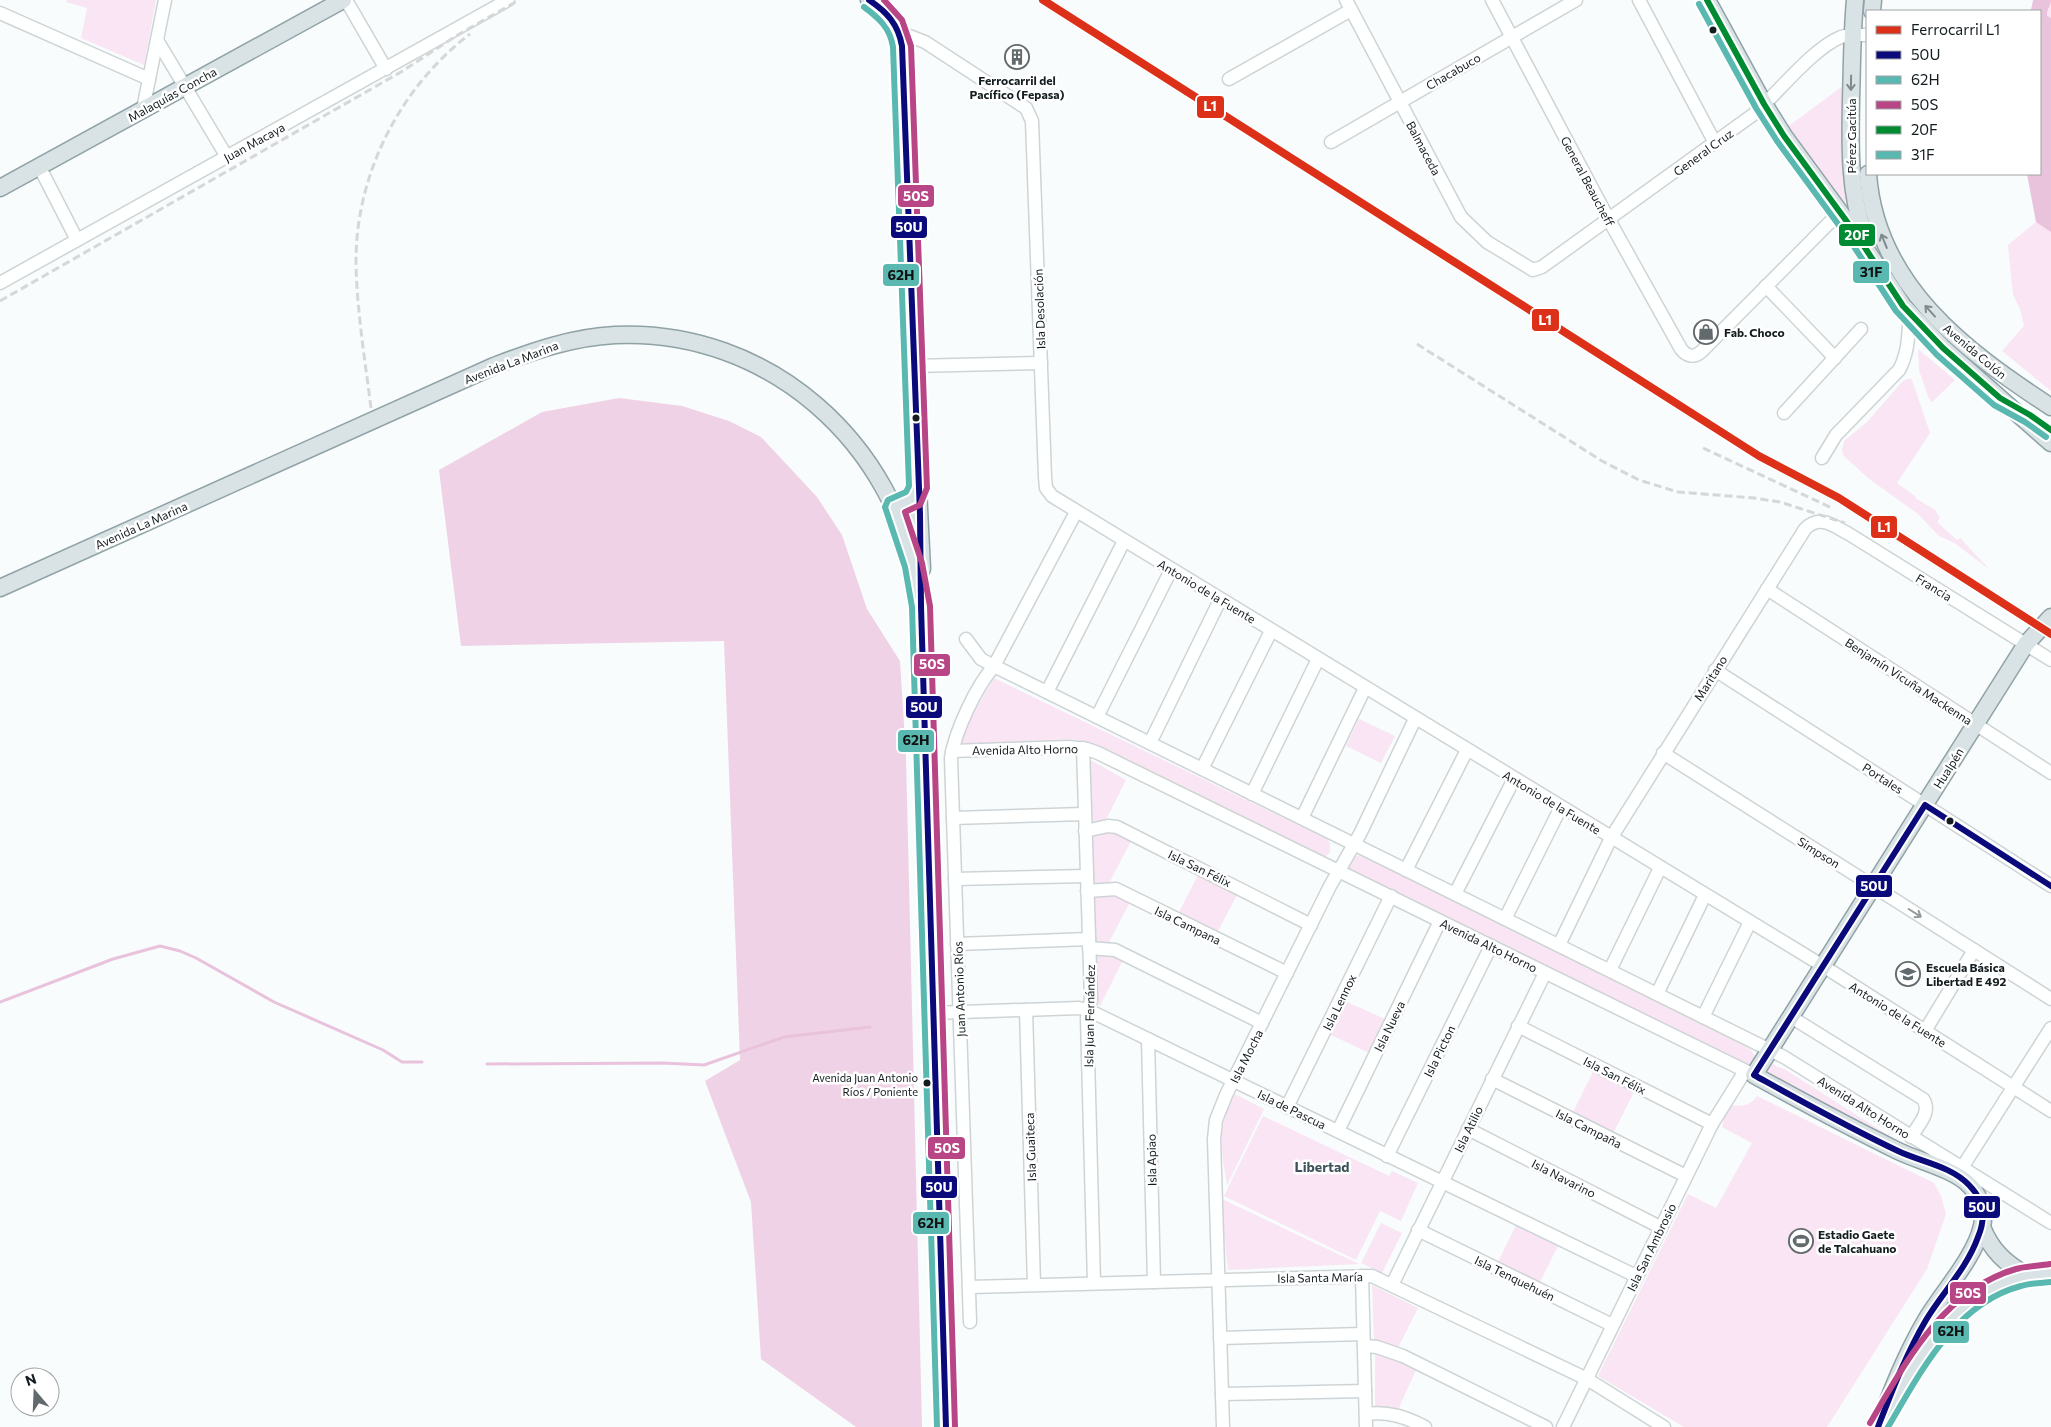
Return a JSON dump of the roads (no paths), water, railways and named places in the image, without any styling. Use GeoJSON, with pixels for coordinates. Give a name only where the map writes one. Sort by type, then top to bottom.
{"type":"FeatureCollection","features":[{"type":"Feature","properties":{"kind":"main road","name":"Malaquías Concha"},"geometry":{"type":"LineString","coordinates":[[0,188],[345,0]]}},
{"type":"Feature","properties":{"kind":"main road"},"geometry":{"type":"LineString","coordinates":[[869,0],[890,16],[900,32],[903,57],[913,366],[922,566],[921,606],[946,1427]]}},
{"type":"Feature","properties":{"kind":"main road","name":"Avenida Colón"},"geometry":{"type":"LineString","coordinates":[[1707,0],[1764,104],[1794,151],[1840,212],[1910,314],[1924,329],[2051,443]]}},
{"type":"Feature","properties":{"kind":"main road","name":"Pérez Gacitúa"},"geometry":{"type":"LineString","coordinates":[[1856,0],[1860,35],[1850,146],[1852,187],[1860,223],[1878,267]]}},
{"type":"Feature","properties":{"kind":"main road","name":"Pérez Gacitúa"},"geometry":{"type":"LineString","coordinates":[[1868,175],[1873,207],[1881,235],[1894,262],[1908,284]]}},
{"type":"Feature","properties":{"kind":"main road","name":"Avenida Colón"},"geometry":{"type":"LineString","coordinates":[[1908,284],[1934,315],[1968,348],[1998,372],[2051,406]]}},
{"type":"Feature","properties":{"kind":"main road","name":"Avenida La Marina"},"geometry":{"type":"LineString","coordinates":[[0,588],[494,366],[563,342],[605,336],[646,335],[693,342],[736,356],[776,375],[812,400],[845,432],[873,469],[894,507],[914,565],[921,606]]}},
{"type":"Feature","properties":{"kind":"main road"},"geometry":{"type":"LineString","coordinates":[[894,507],[913,499],[918,488]]}},
{"type":"Feature","properties":{"kind":"main road","name":"Hualpén"},"geometry":{"type":"LineString","coordinates":[[1749,1073],[1770,1050],[2026,644],[2051,617]]}},
{"type":"Feature","properties":{"kind":"main road","name":"Avenida Alto Horno"},"geometry":{"type":"LineString","coordinates":[[1749,1073],[1899,1152],[1959,1172],[1978,1198],[1983,1212],[1982,1227]]}},
{"type":"Feature","properties":{"kind":"main road"},"geometry":{"type":"LineString","coordinates":[[1982,1227],[1997,1254],[2009,1265],[2026,1275]]}},
{"type":"Feature","properties":{"kind":"main road"},"geometry":{"type":"LineString","coordinates":[[1878,1427],[1897,1376],[1914,1341],[1966,1259],[1982,1227]]}},
{"type":"Feature","properties":{"kind":"main road"},"geometry":{"type":"LineString","coordinates":[[1914,1341],[1933,1319],[1958,1299],[2026,1275],[2051,1273]]}},
{"type":"Feature","properties":{"kind":"main road"},"geometry":{"type":"LineString","coordinates":[[1878,1427],[1920,1360],[1954,1314],[1994,1285]]}},
{"type":"Feature","properties":{"kind":"main road"},"geometry":{"type":"LineString","coordinates":[[1920,1360],[1939,1300]]}},
{"type":"Feature","properties":{"kind":"street"},"geometry":{"type":"LineString","coordinates":[[143,109],[165,0]]}},
{"type":"Feature","properties":{"kind":"street"},"geometry":{"type":"LineString","coordinates":[[345,0],[386,69]]}},
{"type":"Feature","properties":{"kind":"street","name":"Juan Macaya"},"geometry":{"type":"LineString","coordinates":[[0,283],[508,0]]}},
{"type":"Feature","properties":{"kind":"street","name":"General Beaucheff"},"geometry":{"type":"LineString","coordinates":[[1492,0],[1609,220],[1681,349],[1691,356],[1702,352],[1766,286]]}},
{"type":"Feature","properties":{"kind":"street","name":"Chacabuco"},"geometry":{"type":"LineString","coordinates":[[1331,142],[1576,0]]}},
{"type":"Feature","properties":{"kind":"street"},"geometry":{"type":"LineString","coordinates":[[1639,0],[1715,143]]}},
{"type":"Feature","properties":{"kind":"street"},"geometry":{"type":"LineString","coordinates":[[1229,79],[1348,5]]}},
{"type":"Feature","properties":{"kind":"street","name":"Balmaceda"},"geometry":{"type":"LineString","coordinates":[[1348,5],[1462,217],[1487,242],[1533,270]]}},
{"type":"Feature","properties":{"kind":"street"},"geometry":{"type":"LineString","coordinates":[[0,13],[150,79]]}},
{"type":"Feature","properties":{"kind":"street","name":"Isla Desolación"},"geometry":{"type":"LineString","coordinates":[[900,32],[925,42],[1026,108],[1032,121],[1045,477],[1046,488],[1052,496]]}},
{"type":"Feature","properties":{"kind":"street","name":"General Cruz"},"geometry":{"type":"LineString","coordinates":[[1533,270],[1542,267],[1609,220],[1754,114],[1822,49],[1839,38],[1860,35]]}},
{"type":"Feature","properties":{"kind":"street"},"geometry":{"type":"LineString","coordinates":[[157,40],[226,157]]}},
{"type":"Feature","properties":{"kind":"street"},"geometry":{"type":"LineString","coordinates":[[39,166],[77,240]]}},
{"type":"Feature","properties":{"kind":"street"},"geometry":{"type":"LineString","coordinates":[[1835,358],[1766,286],[1840,212]]}},
{"type":"Feature","properties":{"kind":"street"},"geometry":{"type":"LineString","coordinates":[[1822,458],[1836,435],[1896,375],[1905,358],[1909,338],[1910,314]]}},
{"type":"Feature","properties":{"kind":"street"},"geometry":{"type":"LineString","coordinates":[[1784,413],[1861,329]]}},
{"type":"Feature","properties":{"kind":"street"},"geometry":{"type":"LineString","coordinates":[[1909,338],[1915,332],[1924,329]]}},
{"type":"Feature","properties":{"kind":"street"},"geometry":{"type":"LineString","coordinates":[[913,366],[1040,363]]}},
{"type":"Feature","properties":{"kind":"street","name":"Antonio de la Fuente"},"geometry":{"type":"LineString","coordinates":[[1052,496],[1823,966],[2051,1111]]}},
{"type":"Feature","properties":{"kind":"street"},"geometry":{"type":"LineString","coordinates":[[994,666],[1076,512]]}},
{"type":"Feature","properties":{"kind":"street","name":"Francia"},"geometry":{"type":"LineString","coordinates":[[1814,522],[1824,521],[1849,534],[2051,660]]}},
{"type":"Feature","properties":{"kind":"street","name":"Maritano"},"geometry":{"type":"LineString","coordinates":[[1611,838],[1805,528],[1814,522]]}},
{"type":"Feature","properties":{"kind":"street"},"geometry":{"type":"LineString","coordinates":[[1047,692],[1124,541]]}},
{"type":"Feature","properties":{"kind":"street"},"geometry":{"type":"LineString","coordinates":[[1097,717],[1171,570]]}},
{"type":"Feature","properties":{"kind":"street","name":"Benjamín Vicuña Mackenna"},"geometry":{"type":"LineString","coordinates":[[1767,589],[2051,773]]}},
{"type":"Feature","properties":{"kind":"street"},"geometry":{"type":"LineString","coordinates":[[1150,743],[1220,600]]}},
{"type":"Feature","properties":{"kind":"street"},"geometry":{"type":"LineString","coordinates":[[1202,769],[1271,631]]}},
{"type":"Feature","properties":{"kind":"street","name":"Avenida Alto Horno"},"geometry":{"type":"LineString","coordinates":[[966,639],[981,658],[994,666],[1770,1050],[1911,1136],[1959,1172]]}},
{"type":"Feature","properties":{"kind":"street"},"geometry":{"type":"LineString","coordinates":[[1252,794],[1318,659]]}},
{"type":"Feature","properties":{"kind":"street","name":"Juan Antonio Ríos"},"geometry":{"type":"LineString","coordinates":[[970,1322],[952,751],[958,731],[986,677],[994,666]]}},
{"type":"Feature","properties":{"kind":"street","name":"Portales"},"geometry":{"type":"LineString","coordinates":[[1715,670],[2051,886]]}},
{"type":"Feature","properties":{"kind":"street"},"geometry":{"type":"LineString","coordinates":[[1302,818],[1365,688]]}},
{"type":"Feature","properties":{"kind":"street","name":"Isla Mocha"},"geometry":{"type":"LineString","coordinates":[[1223,1427],[1214,1130],[1218,1113],[1415,719]]}},
{"type":"Feature","properties":{"kind":"street","name":"Avenida Alto Horno"},"geometry":{"type":"LineString","coordinates":[[952,751],[1083,748],[1112,759],[1749,1073]]}},
{"type":"Feature","properties":{"kind":"street","name":"Isla Juan Fernández"},"geometry":{"type":"LineString","coordinates":[[1083,748],[1091,999],[1087,1018],[1094,1283]]}},
{"type":"Feature","properties":{"kind":"street"},"geometry":{"type":"LineString","coordinates":[[1406,870],[1467,750]]}},
{"type":"Feature","properties":{"kind":"street","name":"Simpson"},"geometry":{"type":"LineString","coordinates":[[1663,753],[2051,999]]}},
{"type":"Feature","properties":{"kind":"street"},"geometry":{"type":"LineString","coordinates":[[1455,894],[1514,779]]}},
{"type":"Feature","properties":{"kind":"street"},"geometry":{"type":"LineString","coordinates":[[1506,919],[1561,807]]}},
{"type":"Feature","properties":{"kind":"street"},"geometry":{"type":"LineString","coordinates":[[953,818],[1085,814]]}},
{"type":"Feature","properties":{"kind":"street","name":"Isla San Félix"},"geometry":{"type":"LineString","coordinates":[[1086,831],[1108,826],[1117,827],[1311,925]]}},
{"type":"Feature","properties":{"kind":"street"},"geometry":{"type":"LineString","coordinates":[[1559,945],[1611,838]]}},
{"type":"Feature","properties":{"kind":"street"},"geometry":{"type":"LineString","coordinates":[[1610,970],[1660,868]]}},
{"type":"Feature","properties":{"kind":"street"},"geometry":{"type":"LineString","coordinates":[[955,879],[1087,876]]}},
{"type":"Feature","properties":{"kind":"street","name":"Isla Campana"},"geometry":{"type":"LineString","coordinates":[[1087,890],[1116,889],[1287,974]]}},
{"type":"Feature","properties":{"kind":"street"},"geometry":{"type":"LineString","coordinates":[[1657,994],[1706,895]]}},
{"type":"Feature","properties":{"kind":"street","name":"Isla Lennox"},"geometry":{"type":"LineString","coordinates":[[1287,1107],[1391,896]]}},
{"type":"Feature","properties":{"kind":"street","name":"Isla Nueva"},"geometry":{"type":"LineString","coordinates":[[1338,1131],[1440,921]]}},
{"type":"Feature","properties":{"kind":"street"},"geometry":{"type":"LineString","coordinates":[[1703,1016],[1750,922]]}},
{"type":"Feature","properties":{"kind":"street"},"geometry":{"type":"LineString","coordinates":[[957,944],[1089,943],[1115,950],[1262,1024]]}},
{"type":"Feature","properties":{"kind":"street","name":"Isla Picton"},"geometry":{"type":"LineString","coordinates":[[1387,1156],[1491,946]]}},
{"type":"Feature","properties":{"kind":"street"},"geometry":{"type":"LineString","coordinates":[[1925,1031],[1974,950]]}},
{"type":"Feature","properties":{"kind":"street","name":"Isla Atilio"},"geometry":{"type":"LineString","coordinates":[[1392,1284],[1545,973]]}},
{"type":"Feature","properties":{"kind":"street","name":"Isla de Pascua"},"geometry":{"type":"LineString","coordinates":[[933,1013],[1079,1008],[1088,1010],[1387,1156],[1452,1185],[1636,1276]]}},
{"type":"Feature","properties":{"kind":"street","name":"Isla Guaiteca"},"geometry":{"type":"LineString","coordinates":[[1026,1010],[1034,1285]]}},
{"type":"Feature","properties":{"kind":"street"},"geometry":{"type":"LineString","coordinates":[[1791,1017],[1923,1099],[1926,1105],[1926,1112],[1911,1136]]}},
{"type":"Feature","properties":{"kind":"street","name":"Isla San Félix"},"geometry":{"type":"LineString","coordinates":[[1518,1026],[1712,1124]]}},
{"type":"Feature","properties":{"kind":"street"},"geometry":{"type":"LineString","coordinates":[[2051,1028],[1959,1172],[2051,1223]]}},
{"type":"Feature","properties":{"kind":"street","name":"Isla Apiao"},"geometry":{"type":"LineString","coordinates":[[1148,1039],[1154,1282]]}},
{"type":"Feature","properties":{"kind":"street","name":"Isla San Ambrosio"},"geometry":{"type":"LineString","coordinates":[[1563,1427],[1712,1124],[1749,1073]]}},
{"type":"Feature","properties":{"kind":"street","name":"Isla Campaña"},"geometry":{"type":"LineString","coordinates":[[1492,1079],[1686,1176]]}},
{"type":"Feature","properties":{"kind":"street","name":"Isla Navarino"},"geometry":{"type":"LineString","coordinates":[[1468,1129],[1660,1228]]}},
{"type":"Feature","properties":{"kind":"street","name":"Isla Tenquehuén"},"geometry":{"type":"LineString","coordinates":[[1418,1230],[1612,1325]]}},
{"type":"Feature","properties":{"kind":"street"},"geometry":{"type":"LineString","coordinates":[[1362,1276],[1366,1421],[1384,1413],[1398,1415],[1425,1427]]}},
{"type":"Feature","properties":{"kind":"street","name":"Isla Santa María"},"geometry":{"type":"LineString","coordinates":[[969,1287],[1372,1276],[1587,1379],[1664,1427]]}},
{"type":"Feature","properties":{"kind":"street"},"geometry":{"type":"LineString","coordinates":[[1220,1338],[1364,1340],[1377,1347],[1403,1356],[1546,1427]]}},
{"type":"Feature","properties":{"kind":"street"},"geometry":{"type":"LineString","coordinates":[[1222,1394],[1365,1391]]}},
{"type":"Feature","properties":{"kind":"waterway"},"geometry":{"type":"LineString","coordinates":[[0,1002],[113,959],[160,946],[180,951],[196,958],[274,1002],[383,1050],[402,1062],[422,1062]]}},
{"type":"Feature","properties":{"kind":"waterway"},"geometry":{"type":"LineString","coordinates":[[487,1064],[663,1063],[704,1065],[784,1037],[870,1027]]}},
{"type":"Feature","properties":{"kind":"railway"},"geometry":{"type":"LineString","coordinates":[[0,301],[401,72],[456,36],[519,0]]}},
{"type":"Feature","properties":{"kind":"railway"},"geometry":{"type":"LineString","coordinates":[[371,408],[360,318],[356,264],[358,231],[364,198],[373,166],[386,136],[403,107],[445,55],[470,34]]}},
{"type":"Feature","properties":{"kind":"railway"},"geometry":{"type":"LineString","coordinates":[[1417,344],[1602,461],[1639,480],[1678,492],[1780,502],[1845,523]]}},
{"type":"Feature","properties":{"kind":"railway"},"geometry":{"type":"LineString","coordinates":[[1703,448],[1832,508]]}},
{"type":"Feature","properties":{"kind":"rail line","name":"L1"},"geometry":{"type":"LineString","coordinates":[[1043,0],[1759,456],[1839,498],[2051,634]]}},
{"type":"Feature","properties":{"kind":"place","name":"Ferrocarril del Pacífico (Fepasa)"},"geometry":{"type":"Point","coordinates":[1017,57]}},
{"type":"Feature","properties":{"kind":"place","name":"Fab. Choco"},"geometry":{"type":"Point","coordinates":[1706,332]}},
{"type":"Feature","properties":{"kind":"place","name":"Escuela Básica Libertad E 492"},"geometry":{"type":"Point","coordinates":[1908,974]}},
{"type":"Feature","properties":{"kind":"place","name":"Avenida Juan Antonio Ríos / Poniente"},"geometry":{"type":"Point","coordinates":[927,1083]}},
{"type":"Feature","properties":{"kind":"place","name":"Estadio Gaete de Talcahuano"},"geometry":{"type":"Point","coordinates":[1801,1241]}},
{"type":"Feature","properties":{"kind":"district","name":"Libertad"},"geometry":{"type":"Point","coordinates":[1322,1166]}}]}
